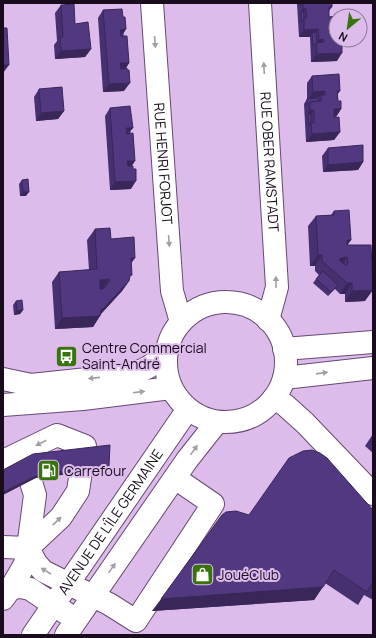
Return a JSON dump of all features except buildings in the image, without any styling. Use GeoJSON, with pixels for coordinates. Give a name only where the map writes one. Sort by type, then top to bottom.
{"type":"FeatureCollection","features":[{"type":"Feature","properties":{"kind":"street","name":"RUE HENRI FORJOT"},"geometry":{"type":"LineString","coordinates":[[152,3],[172,291],[180,322]]}},
{"type":"Feature","properties":{"kind":"street","name":"RUE OBER RAMSTADT"},"geometry":{"type":"LineString","coordinates":[[260,3],[277,288],[268,320]]}},
{"type":"Feature","properties":{"kind":"street"},"geometry":{"type":"LineString","coordinates":[[214,303],[233,303],[252,308],[268,320],[278,333],[284,349],[286,363],[284,378],[280,388],[274,398],[263,410],[249,418],[233,422],[216,422],[188,410],[178,400],[171,388],[166,370],[167,351],[172,336],[180,322],[196,310],[214,303]]}},
{"type":"Feature","properties":{"kind":"street"},"geometry":{"type":"LineString","coordinates":[[284,349],[373,342]]}},
{"type":"Feature","properties":{"kind":"street"},"geometry":{"type":"LineString","coordinates":[[3,379],[31,384],[125,375],[139,372],[150,367],[167,351]]}},
{"type":"Feature","properties":{"kind":"street"},"geometry":{"type":"LineString","coordinates":[[284,378],[373,368]]}},
{"type":"Feature","properties":{"kind":"street"},"geometry":{"type":"LineString","coordinates":[[3,405],[82,399],[171,388]]}},
{"type":"Feature","properties":{"kind":"street"},"geometry":{"type":"LineString","coordinates":[[274,398],[285,405],[306,423],[373,494]]}},
{"type":"Feature","properties":{"kind":"street","name":"AVENUE DE L'ÎLE GERMAINE"},"geometry":{"type":"LineString","coordinates":[[33,635],[188,410]]}},
{"type":"Feature","properties":{"kind":"street","name":"AVENUE DE L'ÎLE GERMAINE"},"geometry":{"type":"LineString","coordinates":[[71,628],[196,448],[216,422]]}},
{"type":"Feature","properties":{"kind":"street"},"geometry":{"type":"LineString","coordinates":[[3,547],[28,548],[61,518],[78,491],[85,446],[57,435],[13,457],[35,495],[28,548],[25,564],[7,594]]}},
{"type":"Feature","properties":{"kind":"street"},"geometry":{"type":"LineString","coordinates":[[28,548],[36,563],[43,571],[69,583],[136,621],[213,504],[175,478]]}},
{"type":"Feature","properties":{"kind":"street"},"geometry":{"type":"LineString","coordinates":[[7,594],[21,587],[30,589],[54,605],[71,628]]}},
{"type":"Feature","properties":{"kind":"place","name":"Centre Commercial Saint-André"},"geometry":{"type":"Point","coordinates":[67,356]}},
{"type":"Feature","properties":{"kind":"place","name":"Carrefour"},"geometry":{"type":"Point","coordinates":[49,471]}},
{"type":"Feature","properties":{"kind":"place","name":"JouéClub"},"geometry":{"type":"Point","coordinates":[202,575]}}]}
